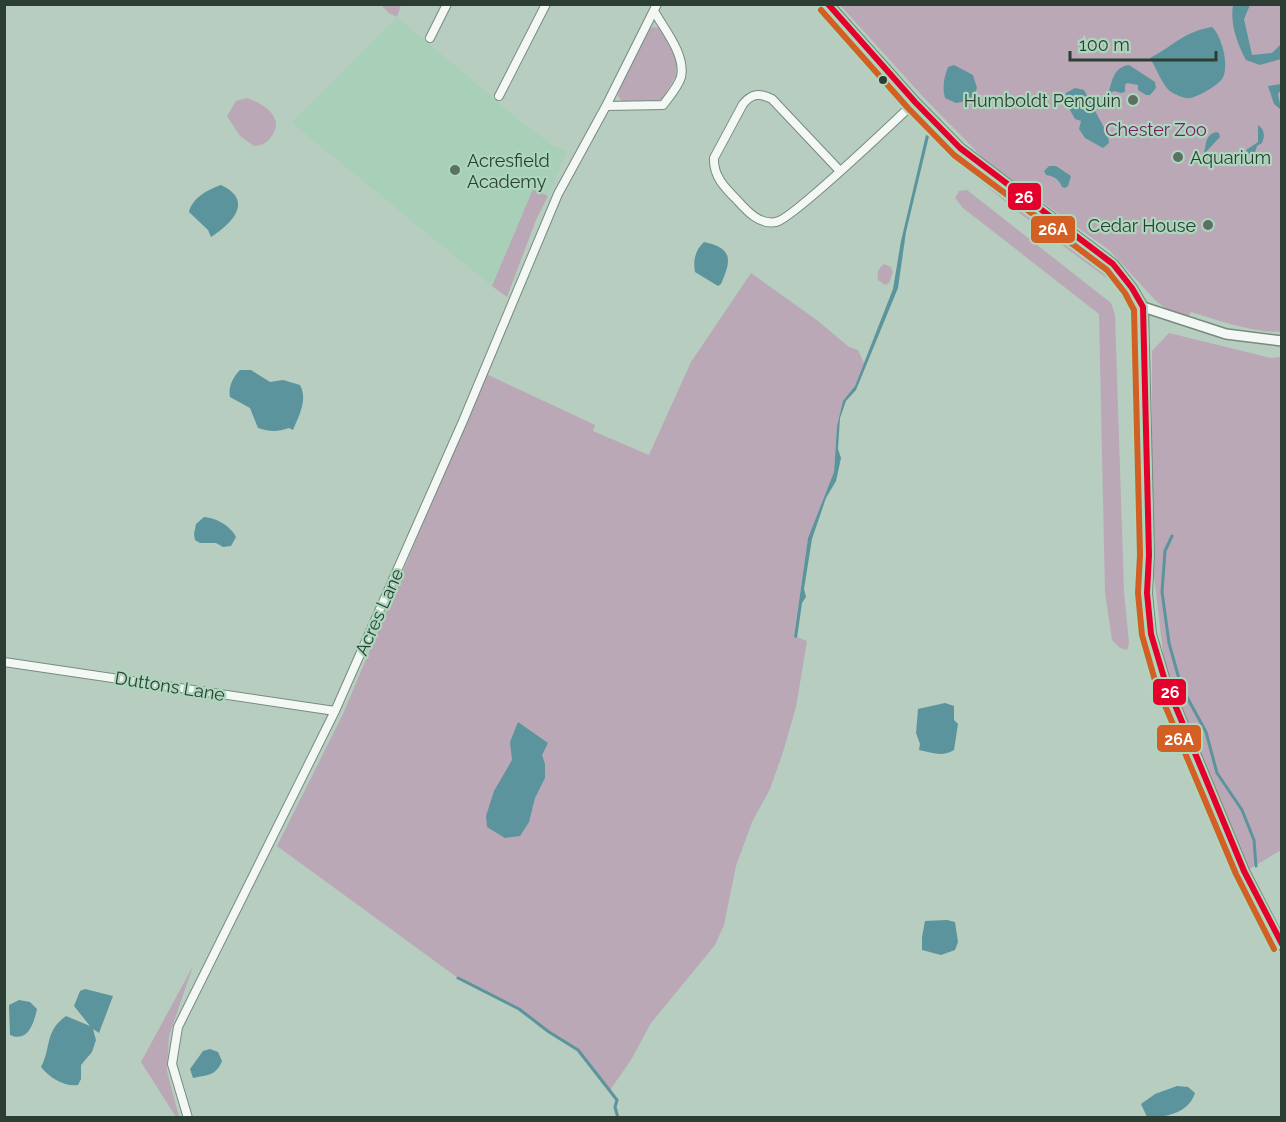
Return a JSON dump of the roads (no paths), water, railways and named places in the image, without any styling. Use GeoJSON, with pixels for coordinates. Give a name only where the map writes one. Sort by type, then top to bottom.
{"type":"FeatureCollection","features":[{"type":"Feature","properties":{"kind":"street"},"geometry":{"type":"LineString","coordinates":[[430,38],[447,4]]}},
{"type":"Feature","properties":{"kind":"street"},"geometry":{"type":"LineString","coordinates":[[499,96],[546,4]]}},
{"type":"Feature","properties":{"kind":"street"},"geometry":{"type":"LineString","coordinates":[[828,4],[915,102],[960,148],[1113,264],[1132,288],[1143,307],[1149,543],[1147,593],[1151,634],[1165,681],[1188,740],[1244,871],[1281,945]]}},
{"type":"Feature","properties":{"kind":"street","name":"Acres Lane"},"geometry":{"type":"LineString","coordinates":[[606,106],[663,105],[681,78],[681,65],[656,8]]}},
{"type":"Feature","properties":{"kind":"street","name":"Acres Lane"},"geometry":{"type":"LineString","coordinates":[[188,1118],[172,1064],[178,1027],[335,711],[463,421],[558,194],[656,8]]}},
{"type":"Feature","properties":{"kind":"street"},"geometry":{"type":"LineString","coordinates":[[839,170],[772,99],[755,94],[743,104],[714,158],[717,176],[754,217],[763,221],[776,222],[786,217],[839,170],[915,102]]}},
{"type":"Feature","properties":{"kind":"street"},"geometry":{"type":"LineString","coordinates":[[1143,307],[1226,334],[1281,341]]}},
{"type":"Feature","properties":{"kind":"street","name":"Duttons Lane"},"geometry":{"type":"LineString","coordinates":[[4,662],[335,711]]}},
{"type":"Feature","properties":{"kind":"water"},"geometry":{"type":"Polygon","coordinates":[[[1233,5],[1250,5],[1244,19],[1252,55],[1272,53],[1281,44],[1281,59],[1260,65],[1246,60],[1235,33],[1232,19],[1233,5]]]}},
{"type":"Feature","properties":{"kind":"water"},"geometry":{"type":"Polygon","coordinates":[[[1212,27],[1219,37],[1224,52],[1225,67],[1222,79],[1211,89],[1194,97],[1185,98],[1173,93],[1163,82],[1150,58],[1194,32],[1212,27]]]}},
{"type":"Feature","properties":{"kind":"water"},"geometry":{"type":"Polygon","coordinates":[[[954,65],[973,75],[977,88],[972,100],[956,103],[945,98],[945,75],[948,67],[954,65]]]}},
{"type":"Feature","properties":{"kind":"water"},"geometry":{"type":"Polygon","coordinates":[[[1129,65],[1155,82],[1156,88],[1150,95],[1146,95],[1138,90],[1138,85],[1127,83],[1125,92],[1114,91],[1108,95],[1116,72],[1129,65]]]}},
{"type":"Feature","properties":{"kind":"water"},"geometry":{"type":"Polygon","coordinates":[[[1281,84],[1278,94],[1281,110],[1274,104],[1268,86],[1281,84]]]}},
{"type":"Feature","properties":{"kind":"water"},"geometry":{"type":"Polygon","coordinates":[[[1075,88],[1084,90],[1108,135],[1109,143],[1103,148],[1085,138],[1079,129],[1081,121],[1075,119],[1065,101],[1066,93],[1075,88]]]}},
{"type":"Feature","properties":{"kind":"water"},"geometry":{"type":"Polygon","coordinates":[[[1258,125],[1264,133],[1264,138],[1257,146],[1253,159],[1246,150],[1258,142],[1258,125]]]}},
{"type":"Feature","properties":{"kind":"water"},"geometry":{"type":"Polygon","coordinates":[[[1216,132],[1220,137],[1204,154],[1208,138],[1216,132]]]}},
{"type":"Feature","properties":{"kind":"water"},"geometry":{"type":"Polygon","coordinates":[[[926,135],[929,136],[906,232],[898,288],[856,390],[846,401],[840,418],[838,449],[841,458],[836,481],[826,498],[812,539],[804,589],[806,597],[802,603],[797,638],[794,637],[808,538],[834,472],[837,426],[843,401],[855,386],[893,289],[901,241],[926,135]]]}},
{"type":"Feature","properties":{"kind":"water"},"geometry":{"type":"Polygon","coordinates":[[[1049,166],[1056,166],[1071,176],[1068,186],[1062,187],[1056,178],[1046,175],[1044,171],[1049,166]]]}},
{"type":"Feature","properties":{"kind":"water"},"geometry":{"type":"Polygon","coordinates":[[[221,185],[237,198],[238,205],[232,219],[211,237],[208,230],[189,212],[197,198],[221,185]]]}},
{"type":"Feature","properties":{"kind":"water"},"geometry":{"type":"Polygon","coordinates":[[[704,242],[721,248],[727,257],[727,269],[718,286],[695,272],[695,256],[704,242]]]}},
{"type":"Feature","properties":{"kind":"water"},"geometry":{"type":"Polygon","coordinates":[[[240,370],[251,370],[270,382],[283,380],[300,385],[303,402],[293,430],[289,428],[270,431],[258,428],[250,408],[230,397],[232,382],[240,370]]]}},
{"type":"Feature","properties":{"kind":"water"},"geometry":{"type":"Polygon","coordinates":[[[204,517],[218,521],[231,529],[236,537],[231,546],[223,547],[216,543],[200,543],[195,540],[196,524],[204,517]]]}},
{"type":"Feature","properties":{"kind":"water"},"geometry":{"type":"Polygon","coordinates":[[[945,703],[954,706],[954,720],[958,724],[954,750],[942,754],[919,750],[920,744],[916,733],[918,709],[945,703]]]}},
{"type":"Feature","properties":{"kind":"water"},"geometry":{"type":"Polygon","coordinates":[[[518,722],[548,743],[542,755],[545,764],[545,778],[535,798],[529,822],[520,836],[505,838],[487,827],[486,816],[494,791],[512,760],[510,742],[518,722]]]}},
{"type":"Feature","properties":{"kind":"water"},"geometry":{"type":"Polygon","coordinates":[[[925,921],[955,922],[958,942],[955,950],[941,955],[922,950],[925,921]]]}},
{"type":"Feature","properties":{"kind":"water"},"geometry":{"type":"Polygon","coordinates":[[[85,989],[113,996],[99,1033],[93,1029],[96,1040],[92,1052],[81,1065],[81,1079],[78,1085],[68,1085],[53,1078],[41,1067],[51,1034],[66,1016],[90,1026],[74,1006],[80,991],[85,989]]]}},
{"type":"Feature","properties":{"kind":"water"},"geometry":{"type":"Polygon","coordinates":[[[19,1000],[30,1002],[37,1009],[26,1034],[16,1037],[10,1035],[9,1005],[19,1000]]]}},
{"type":"Feature","properties":{"kind":"water"},"geometry":{"type":"Polygon","coordinates":[[[210,1049],[218,1052],[222,1061],[220,1066],[210,1074],[193,1078],[190,1069],[203,1051],[210,1049]]]}},
{"type":"Feature","properties":{"kind":"water"},"geometry":{"type":"Polygon","coordinates":[[[1177,1086],[1188,1087],[1195,1093],[1188,1105],[1176,1113],[1147,1117],[1141,1104],[1155,1094],[1177,1086]]]}},
{"type":"Feature","properties":{"kind":"waterway"},"geometry":{"type":"LineString","coordinates":[[1172,536],[1165,551],[1162,592],[1169,643],[1181,686],[1206,732],[1217,773],[1242,810],[1254,840],[1256,866]]}},
{"type":"Feature","properties":{"kind":"waterway"},"geometry":{"type":"LineString","coordinates":[[458,978],[519,1009],[578,1050],[617,1100],[615,1107],[618,1118]]}},
{"type":"Feature","properties":{"kind":"place","name":"Humboldt Penguin"},"geometry":{"type":"Point","coordinates":[1133,100]}},
{"type":"Feature","properties":{"kind":"place","name":"Aquarium"},"geometry":{"type":"Point","coordinates":[1178,157]}},
{"type":"Feature","properties":{"kind":"place","name":"Acresfield Academy"},"geometry":{"type":"Point","coordinates":[455,170]}},
{"type":"Feature","properties":{"kind":"place","name":"Cedar House"},"geometry":{"type":"Point","coordinates":[1208,225]}},
{"type":"Feature","properties":{"kind":"park label","name":"Chester Zoo"},"geometry":{"type":"Point","coordinates":[1156,129]}}]}
